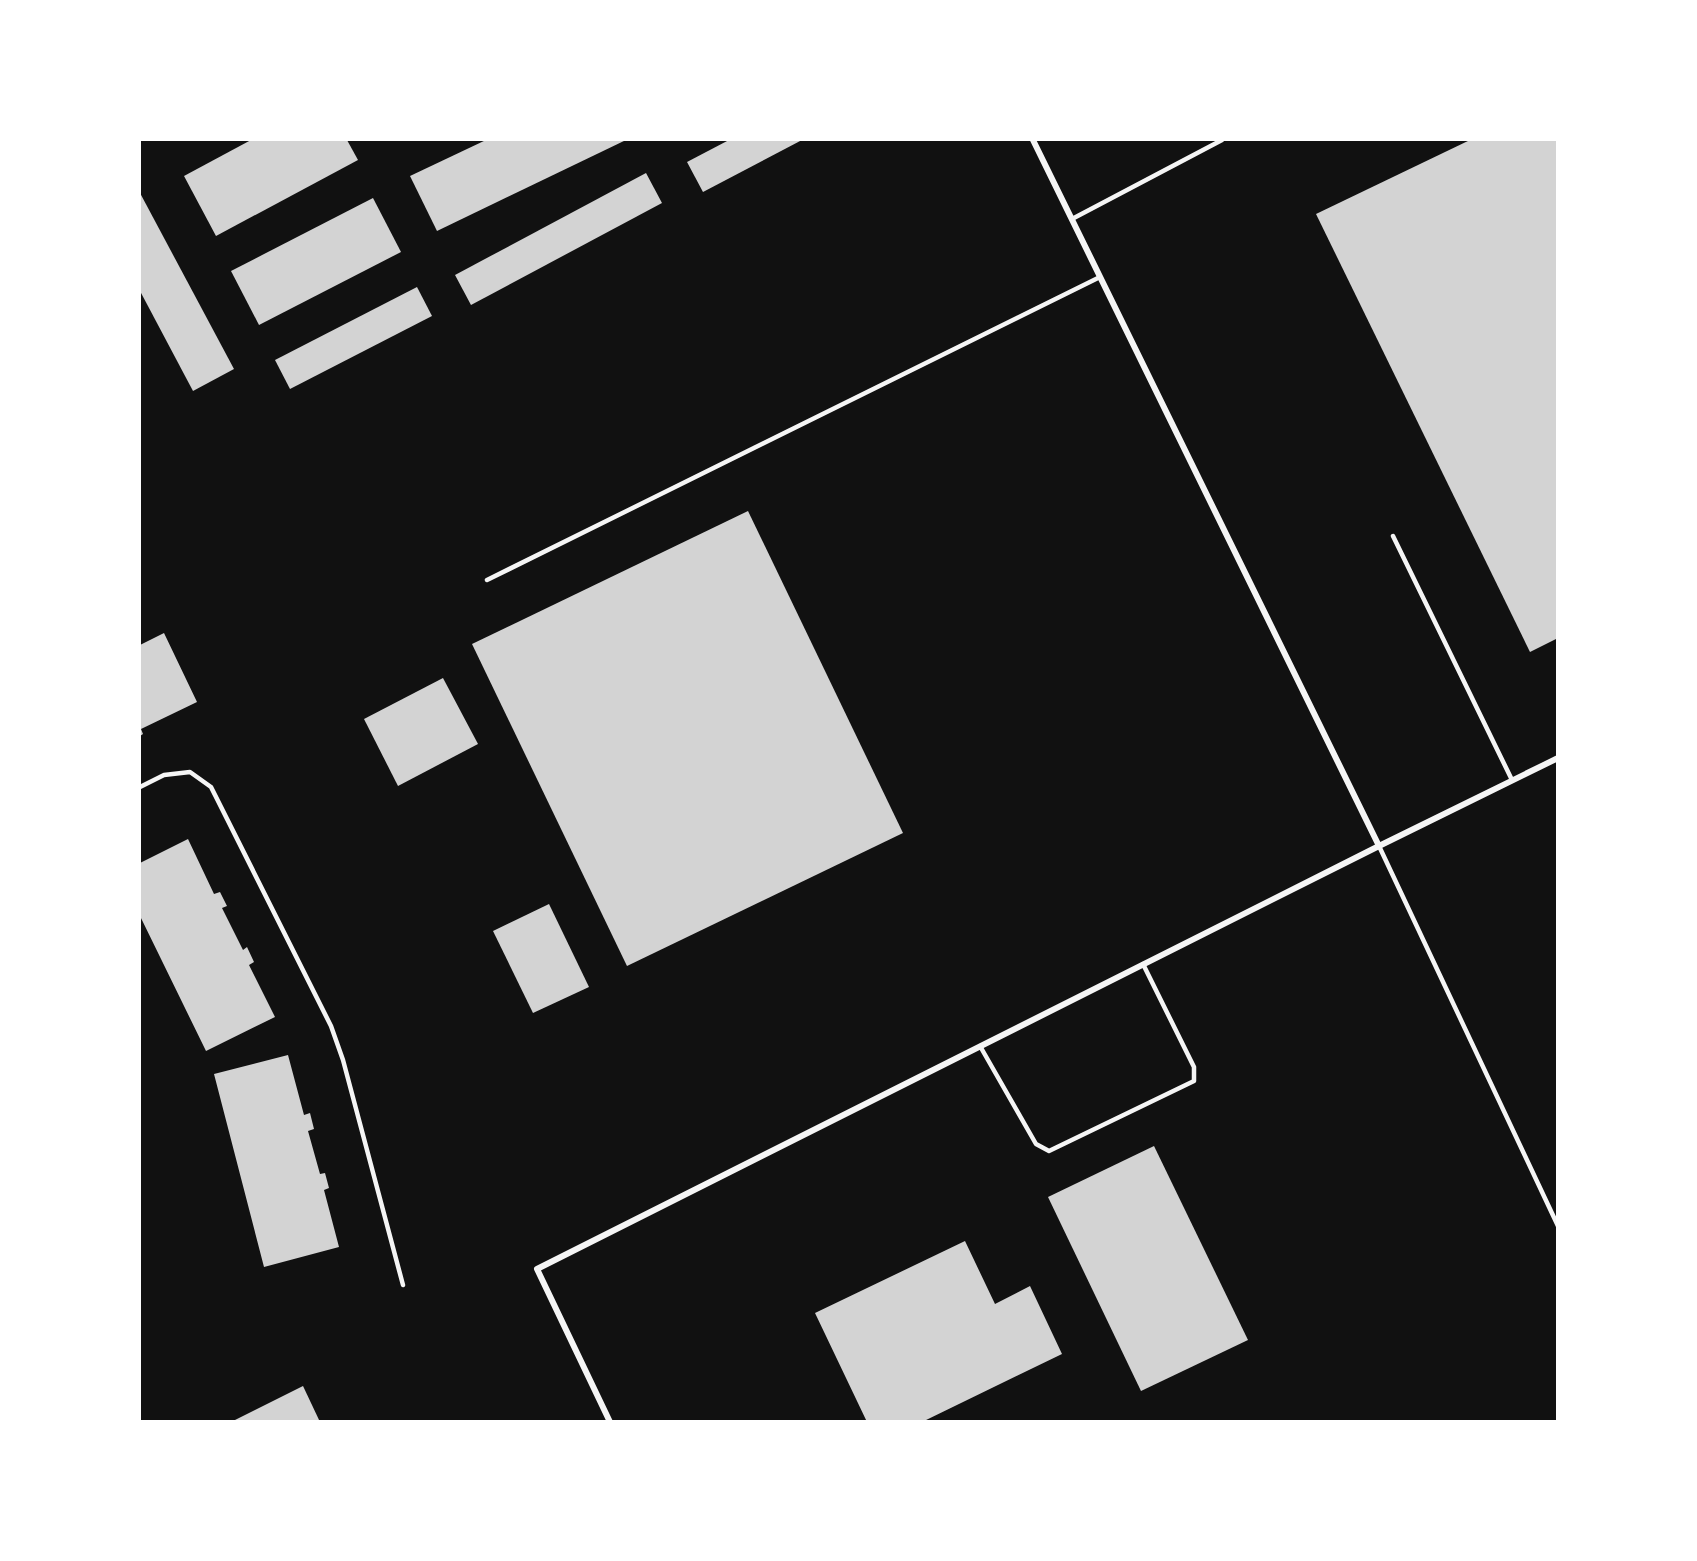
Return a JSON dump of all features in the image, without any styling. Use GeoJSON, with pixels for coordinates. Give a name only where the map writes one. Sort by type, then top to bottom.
{"type":"FeatureCollection","features":[{"type":"Feature","properties":{"kind":"street"},"geometry":{"type":"LineString","coordinates":[[1033,140],[1379,846]]}},
{"type":"Feature","properties":{"kind":"street"},"geometry":{"type":"LineString","coordinates":[[610,1422],[537,1269],[1557,758]]}},
{"type":"Feature","properties":{"kind":"lane"},"geometry":{"type":"LineString","coordinates":[[1072,219],[1222,140]]}},
{"type":"Feature","properties":{"kind":"lane"},"geometry":{"type":"LineString","coordinates":[[487,580],[1100,277]]}},
{"type":"Feature","properties":{"kind":"lane"},"geometry":{"type":"LineString","coordinates":[[1393,536],[1512,780]]}},
{"type":"Feature","properties":{"kind":"lane"},"geometry":{"type":"LineString","coordinates":[[140,787],[164,775],[190,772],[210,787],[331,1026],[343,1060],[403,1285]]}},
{"type":"Feature","properties":{"kind":"lane"},"geometry":{"type":"LineString","coordinates":[[1379,846],[1557,1226]]}},
{"type":"Feature","properties":{"kind":"lane"},"geometry":{"type":"LineString","coordinates":[[980,1046],[1036,1144],[1049,1151],[1194,1081],[1194,1067],[1143,964]]}},
{"type":"Feature","properties":{"kind":"building"},"geometry":{"type":"Polygon","coordinates":[[[251,140],[347,140],[358,160],[216,236],[184,176],[251,140]]]}},
{"type":"Feature","properties":{"kind":"building"},"geometry":{"type":"Polygon","coordinates":[[[486,140],[626,140],[437,231],[410,176],[486,140]]]}},
{"type":"Feature","properties":{"kind":"building"},"geometry":{"type":"Polygon","coordinates":[[[729,140],[802,140],[703,192],[687,162],[729,140]]]}},
{"type":"Feature","properties":{"kind":"building"},"geometry":{"type":"Polygon","coordinates":[[[1470,140],[1558,140],[1558,638],[1530,652],[1316,214],[1470,140]]]}},
{"type":"Feature","properties":{"kind":"building"},"geometry":{"type":"Polygon","coordinates":[[[646,173],[662,203],[471,305],[455,275],[646,173]]]}},
{"type":"Feature","properties":{"kind":"building"},"geometry":{"type":"Polygon","coordinates":[[[140,193],[234,369],[193,391],[140,291],[140,193]]]}},
{"type":"Feature","properties":{"kind":"building"},"geometry":{"type":"Polygon","coordinates":[[[373,198],[401,252],[259,325],[231,271],[373,198]]]}},
{"type":"Feature","properties":{"kind":"building"},"geometry":{"type":"Polygon","coordinates":[[[417,287],[432,316],[290,389],[275,360],[417,287]]]}},
{"type":"Feature","properties":{"kind":"building"},"geometry":{"type":"Polygon","coordinates":[[[748,511],[903,833],[627,966],[472,644],[748,511]]]}},
{"type":"Feature","properties":{"kind":"building"},"geometry":{"type":"Polygon","coordinates":[[[164,633],[197,702],[141,729],[143,734],[140,736],[140,645],[164,633]]]}},
{"type":"Feature","properties":{"kind":"building"},"geometry":{"type":"Polygon","coordinates":[[[443,678],[478,744],[398,786],[364,719],[443,678]]]}},
{"type":"Feature","properties":{"kind":"building"},"geometry":{"type":"Polygon","coordinates":[[[188,839],[214,894],[220,892],[227,906],[222,908],[243,950],[247,947],[254,962],[249,965],[275,1017],[206,1051],[140,916],[140,863],[188,839]]]}},
{"type":"Feature","properties":{"kind":"building"},"geometry":{"type":"Polygon","coordinates":[[[549,904],[589,987],[533,1013],[493,931],[549,904]]]}},
{"type":"Feature","properties":{"kind":"building"},"geometry":{"type":"Polygon","coordinates":[[[288,1055],[304,1115],[310,1113],[314,1129],[308,1131],[320,1174],[325,1173],[329,1188],[324,1190],[339,1247],[264,1267],[214,1074],[288,1055]]]}},
{"type":"Feature","properties":{"kind":"building"},"geometry":{"type":"Polygon","coordinates":[[[1154,1146],[1248,1340],[1141,1391],[1048,1197],[1154,1146]]]}},
{"type":"Feature","properties":{"kind":"building"},"geometry":{"type":"Polygon","coordinates":[[[965,1241],[995,1304],[1030,1286],[1062,1354],[922,1422],[867,1422],[815,1313],[965,1241]]]}},
{"type":"Feature","properties":{"kind":"building"},"geometry":{"type":"Polygon","coordinates":[[[303,1386],[320,1422],[231,1422],[303,1386]]]}}]}
